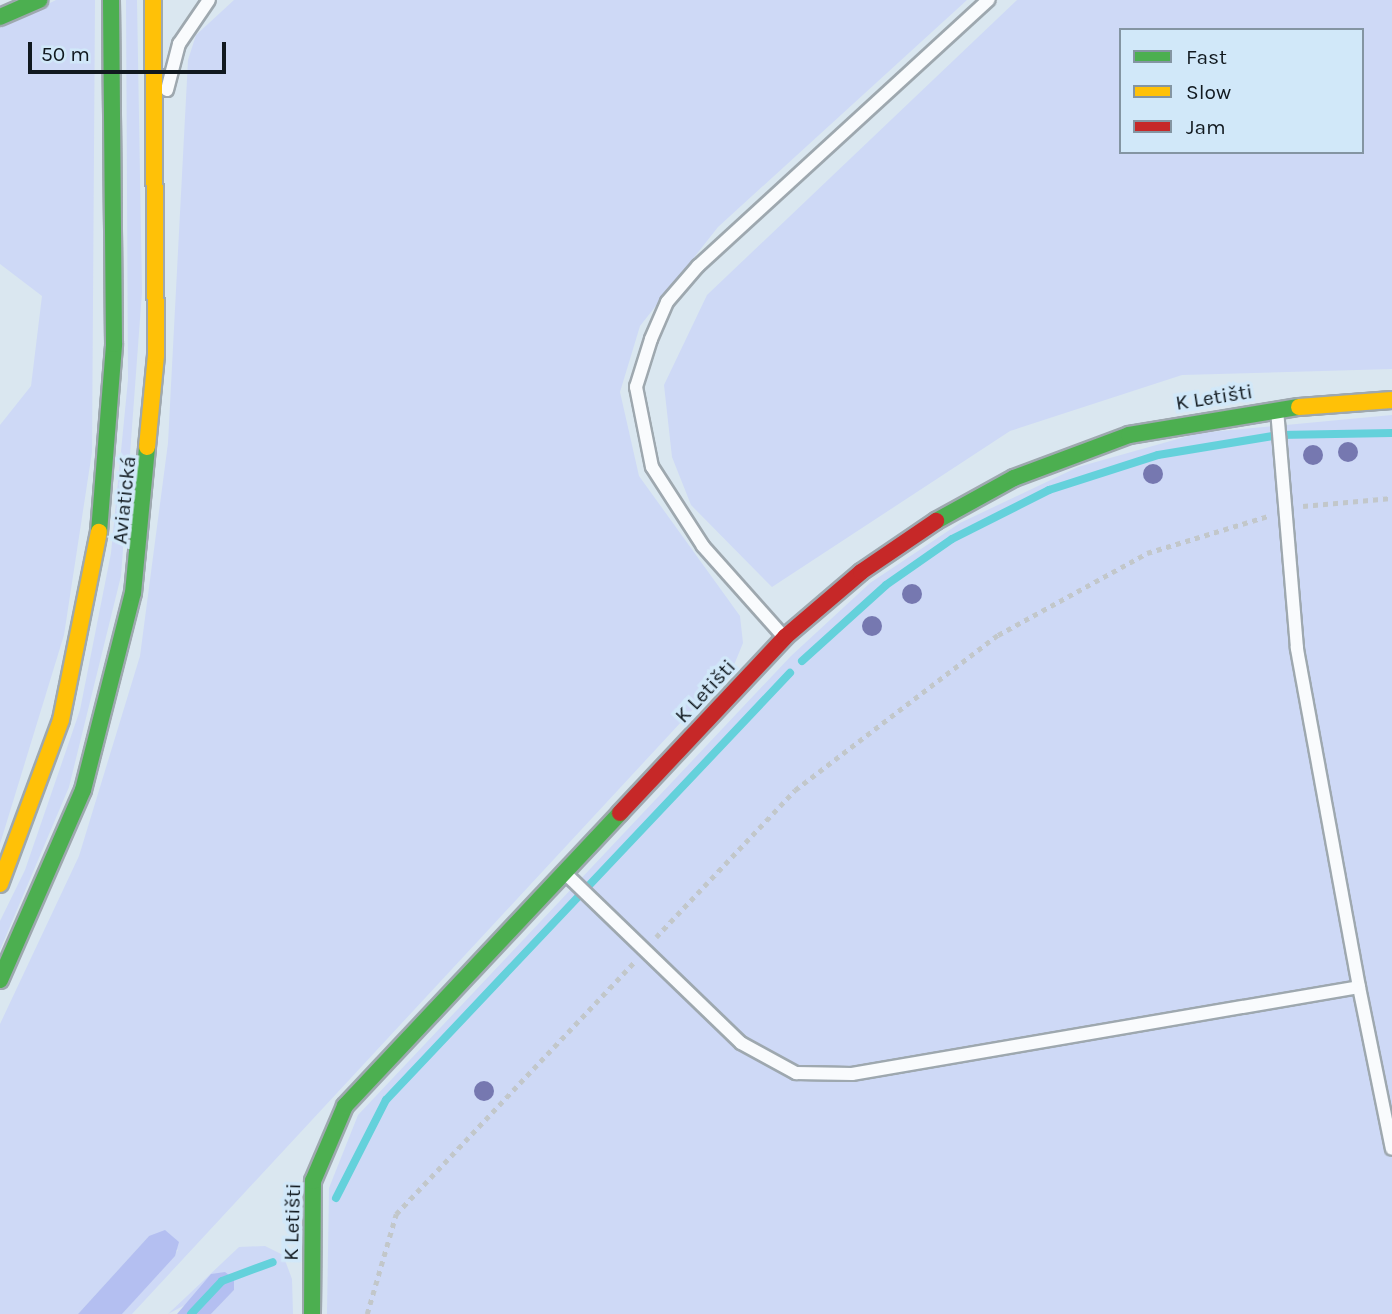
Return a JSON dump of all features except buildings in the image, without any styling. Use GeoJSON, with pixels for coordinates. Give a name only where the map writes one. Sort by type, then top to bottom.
{"type":"FeatureCollection","features":[{"type":"Feature","properties":{"kind":"main road"},"geometry":{"type":"LineString","coordinates":[[0,17],[39,0]]}},
{"type":"Feature","properties":{"kind":"main road","name":"Aviatická"},"geometry":{"type":"LineString","coordinates":[[0,884],[61,720],[98,550],[114,344],[111,0]]}},
{"type":"Feature","properties":{"kind":"main road","name":"Aviatická"},"geometry":{"type":"LineString","coordinates":[[0,980],[83,790],[133,593],[154,405],[153,0]]}},
{"type":"Feature","properties":{"kind":"main road","name":"K Letišti"},"geometry":{"type":"LineString","coordinates":[[312,1314],[313,1181],[333,1124],[564,872],[785,637],[909,536],[1014,478],[1129,435],[1276,409],[1392,400]]}},
{"type":"Feature","properties":{"kind":"lane"},"geometry":{"type":"LineString","coordinates":[[155,132],[179,44],[207,0]]}},
{"type":"Feature","properties":{"kind":"lane"},"geometry":{"type":"LineString","coordinates":[[785,637],[703,547],[652,467],[636,387],[651,339],[667,302],[698,266],[988,0]]}},
{"type":"Feature","properties":{"kind":"lane"},"geometry":{"type":"LineString","coordinates":[[1276,409],[1297,648],[1359,987],[1392,1149]]}},
{"type":"Feature","properties":{"kind":"lane"},"geometry":{"type":"LineString","coordinates":[[564,872],[741,1043],[796,1073],[852,1074],[1359,987]]}},
{"type":"Feature","properties":{"kind":"path"},"geometry":{"type":"LineString","coordinates":[[1298,506],[1392,498]]}},
{"type":"Feature","properties":{"kind":"path"},"geometry":{"type":"LineString","coordinates":[[653,941],[795,790],[998,635],[1147,553],[1273,514]]}},
{"type":"Feature","properties":{"kind":"path"},"geometry":{"type":"LineString","coordinates":[[367,1314],[396,1214],[643,951]]}},
{"type":"Feature","properties":{"kind":"shaded area"},"geometry":{"type":"Polygon","coordinates":[[[56,0],[95,0],[92,452],[64,635],[0,844],[0,425],[31,386],[42,296],[0,264],[0,28],[56,0]]]}},
{"type":"Feature","properties":{"kind":"shaded area"},"geometry":{"type":"Polygon","coordinates":[[[126,0],[137,0],[142,292],[121,576],[69,787],[0,950],[0,921],[25,870],[80,710],[111,553],[128,380],[126,0]]]}},
{"type":"Feature","properties":{"kind":"shaded area"},"geometry":{"type":"Polygon","coordinates":[[[234,0],[967,0],[718,227],[640,326],[620,392],[639,476],[740,616],[743,643],[734,665],[132,1314],[122,1314],[178,1250],[149,1236],[78,1314],[0,1314],[0,1024],[79,856],[140,656],[168,443],[188,60],[196,35],[234,0]]]}},
{"type":"Feature","properties":{"kind":"shaded area"},"geometry":{"type":"Polygon","coordinates":[[[1017,0],[1392,0],[1392,369],[1182,375],[1010,431],[772,587],[691,505],[672,457],[664,385],[707,295],[1017,0]]]}},
{"type":"Feature","properties":{"kind":"shaded area"},"geometry":{"type":"Polygon","coordinates":[[[1392,415],[1392,1314],[327,1314],[329,1188],[358,1115],[791,656],[870,583],[960,523],[1078,467],[1199,433],[1392,415]]]}},
{"type":"Feature","properties":{"kind":"shaded area"},"geometry":{"type":"Polygon","coordinates":[[[165,1230],[179,1242],[175,1256],[122,1314],[78,1314],[149,1236],[165,1230]]]}},
{"type":"Feature","properties":{"kind":"shaded area"},"geometry":{"type":"Polygon","coordinates":[[[265,1246],[283,1255],[292,1279],[293,1314],[211,1314],[234,1290],[234,1279],[168,1314],[239,1247],[265,1246]]]}},
{"type":"Feature","properties":{"kind":"shaded area"},"geometry":{"type":"Polygon","coordinates":[[[225,1272],[234,1279],[234,1290],[211,1314],[177,1314],[211,1274],[225,1272]]]}},
{"type":"Feature","properties":{"kind":"waterway"},"geometry":{"type":"LineString","coordinates":[[802,661],[886,585],[952,539],[1049,490],[1158,455],[1279,435],[1392,433]]}},
{"type":"Feature","properties":{"kind":"waterway"},"geometry":{"type":"LineString","coordinates":[[336,1198],[386,1100],[790,673]]}},
{"type":"Feature","properties":{"kind":"waterway"},"geometry":{"type":"LineString","coordinates":[[191,1314],[222,1281],[273,1262]]}},
{"type":"Feature","properties":{"kind":"traffic: fast"},"geometry":{"type":"LineString","coordinates":[[0,17],[39,0]]}},
{"type":"Feature","properties":{"kind":"traffic: fast"},"geometry":{"type":"LineString","coordinates":[[99,532],[114,344],[111,0]]}},
{"type":"Feature","properties":{"kind":"traffic: fast"},"geometry":{"type":"LineString","coordinates":[[936,521],[1014,478],[1129,435],[1299,407]]}},
{"type":"Feature","properties":{"kind":"traffic: fast"},"geometry":{"type":"LineString","coordinates":[[0,980],[83,790],[133,593],[147,447]]}},
{"type":"Feature","properties":{"kind":"traffic: fast"},"geometry":{"type":"LineString","coordinates":[[312,1314],[313,1181],[345,1106],[620,813]]}},
{"type":"Feature","properties":{"kind":"traffic: slow"},"geometry":{"type":"LineString","coordinates":[[147,447],[156,355],[153,0]]}},
{"type":"Feature","properties":{"kind":"traffic: slow"},"geometry":{"type":"LineString","coordinates":[[1299,407],[1392,400]]}},
{"type":"Feature","properties":{"kind":"traffic: slow"},"geometry":{"type":"LineString","coordinates":[[0,884],[61,720],[99,532]]}},
{"type":"Feature","properties":{"kind":"traffic: jam"},"geometry":{"type":"LineString","coordinates":[[620,813],[785,637],[861,572],[936,521]]}}]}
